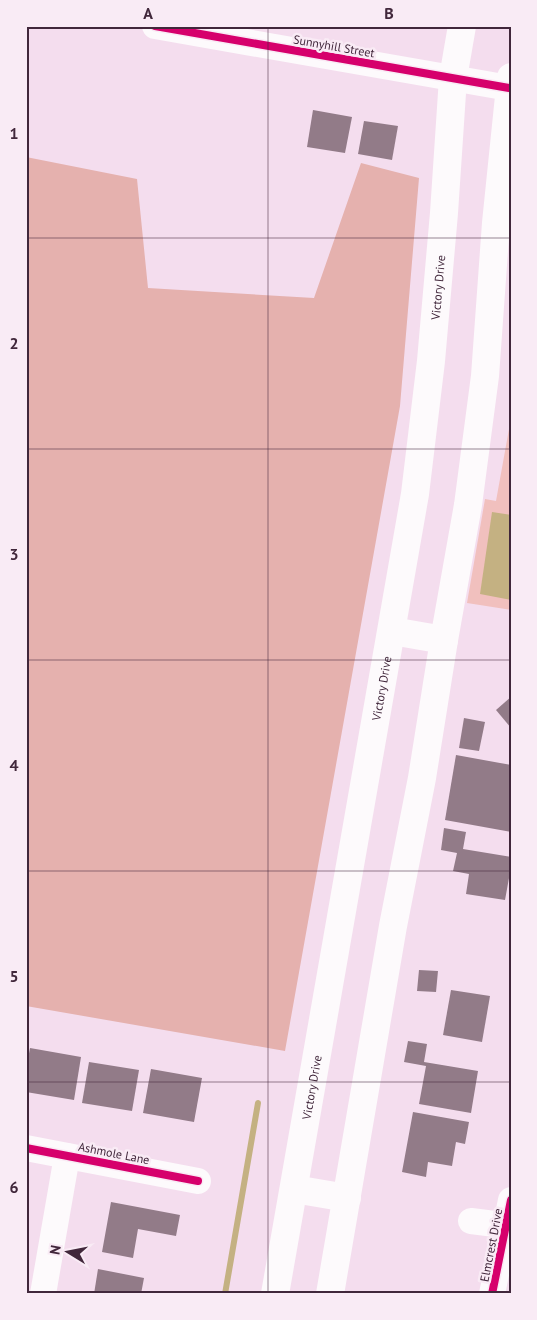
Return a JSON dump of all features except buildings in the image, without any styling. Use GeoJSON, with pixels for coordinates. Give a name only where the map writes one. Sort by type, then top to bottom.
{"type":"FeatureCollection","features":[{"type":"Feature","properties":{"kind":"main road","name":"Victory Drive"},"geometry":{"type":"LineString","coordinates":[[275,1294],[415,494],[431,361],[453,78],[462,26]]}},
{"type":"Feature","properties":{"kind":"main road"},"geometry":{"type":"LineString","coordinates":[[330,1294],[392,936],[422,778],[468,505],[485,376],[496,223],[510,82]]}},
{"type":"Feature","properties":{"kind":"main road"},"geometry":{"type":"LineString","coordinates":[[392,631],[444,640]]}},
{"type":"Feature","properties":{"kind":"main road"},"geometry":{"type":"LineString","coordinates":[[294,1189],[346,1198]]}},
{"type":"Feature","properties":{"kind":"street","name":"Sunnyhill Street"},"geometry":{"type":"LineString","coordinates":[[155,26],[453,78],[510,82]]}},
{"type":"Feature","properties":{"kind":"street","name":"Ashmole Lane"},"geometry":{"type":"LineString","coordinates":[[26,1148],[198,1181]]}},
{"type":"Feature","properties":{"kind":"street"},"geometry":{"type":"LineString","coordinates":[[43,1294],[67,1156]]}},
{"type":"Feature","properties":{"kind":"street"},"geometry":{"type":"LineString","coordinates":[[471,1221],[509,1217]]}},
{"type":"Feature","properties":{"kind":"street","name":"Elmcrest Drive"},"geometry":{"type":"LineString","coordinates":[[492,1294],[509,1217]]}},
{"type":"Feature","properties":{"kind":"shaded area"},"geometry":{"type":"Polygon","coordinates":[[[26,157],[137,179],[148,288],[314,298],[361,163],[419,178],[400,406],[285,1051],[26,1006],[26,157]]]}},
{"type":"Feature","properties":{"kind":"shaded area"},"geometry":{"type":"Polygon","coordinates":[[[511,418],[511,610],[467,603],[485,499],[496,501],[511,418]]]}},
{"type":"Feature","properties":{"kind":"shaded area"},"geometry":{"type":"Polygon","coordinates":[[[492,512],[511,515],[511,600],[480,594],[492,512]]]}},
{"type":"Feature","properties":{"kind":"waterway"},"geometry":{"type":"LineString","coordinates":[[225,1294],[258,1103]]}},
{"type":"Feature","properties":{"kind":"cycle path"},"geometry":{"type":"LineString","coordinates":[[155,26],[509,88]]}},
{"type":"Feature","properties":{"kind":"cycle path"},"geometry":{"type":"LineString","coordinates":[[26,1148],[198,1181]]}},
{"type":"Feature","properties":{"kind":"cycle path"},"geometry":{"type":"LineString","coordinates":[[492,1294],[511,1200]]}}]}
